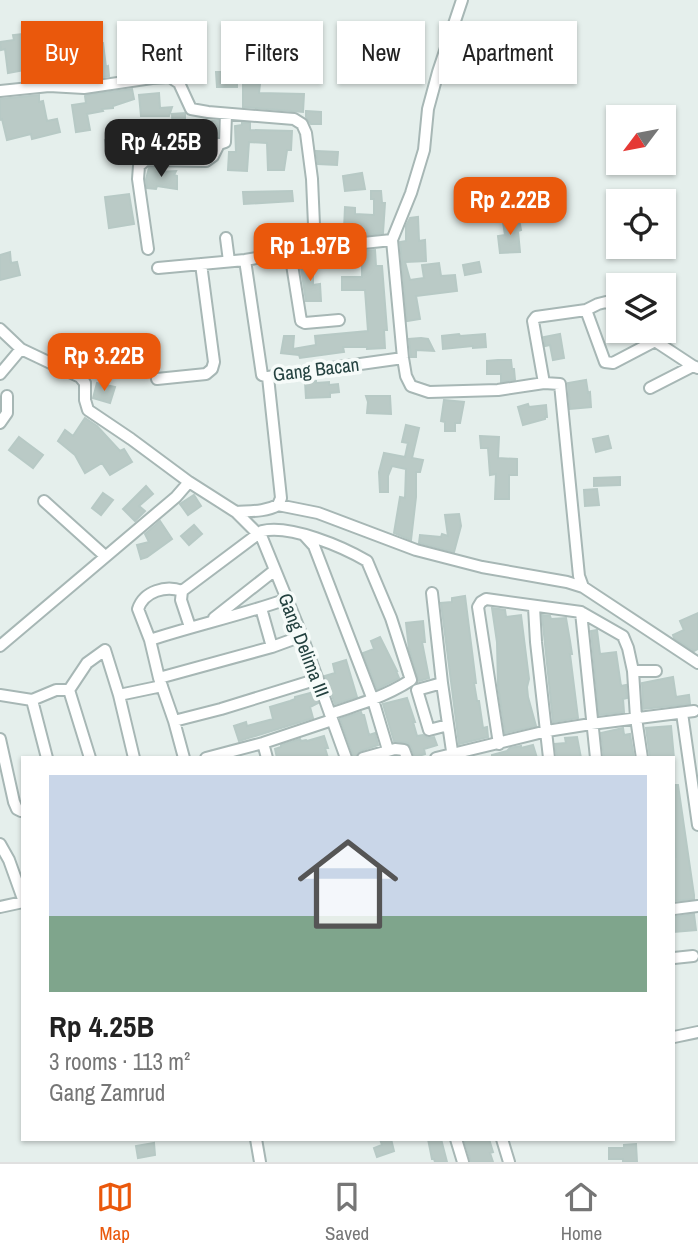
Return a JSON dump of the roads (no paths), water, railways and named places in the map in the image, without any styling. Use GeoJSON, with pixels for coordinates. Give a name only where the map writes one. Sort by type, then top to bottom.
{"type":"FeatureCollection","features":[{"type":"Feature","properties":{"kind":"street"},"geometry":{"type":"LineString","coordinates":[[462,0],[428,109],[424,150],[411,193],[392,240],[403,358],[408,382],[417,389],[429,392],[498,390],[544,383],[560,384],[579,576],[583,587]]}},
{"type":"Feature","properties":{"kind":"street"},"geometry":{"type":"LineString","coordinates":[[0,91],[49,86],[84,88],[170,77],[179,83],[191,109],[294,119],[302,124],[306,133],[312,179],[315,248]]}},
{"type":"Feature","properties":{"kind":"street"},"geometry":{"type":"LineString","coordinates":[[148,249],[138,179],[139,166],[146,160],[206,161],[213,156],[219,144],[225,142],[226,114]]}},
{"type":"Feature","properties":{"kind":"street"},"geometry":{"type":"LineString","coordinates":[[226,238],[229,261]]}},
{"type":"Feature","properties":{"kind":"street"},"geometry":{"type":"LineString","coordinates":[[158,268],[245,260],[315,248],[392,240]]}},
{"type":"Feature","properties":{"kind":"street"},"geometry":{"type":"LineString","coordinates":[[290,253],[301,321],[305,323],[339,320]]}},
{"type":"Feature","properties":{"kind":"street","name":"Gang Bacan"},"geometry":{"type":"LineString","coordinates":[[245,260],[262,374],[268,377],[403,358]]}},
{"type":"Feature","properties":{"kind":"street"},"geometry":{"type":"LineString","coordinates":[[157,379],[206,374],[215,362],[201,264]]}},
{"type":"Feature","properties":{"kind":"street"},"geometry":{"type":"LineString","coordinates":[[544,383],[533,320],[536,317],[586,310],[606,302]]}},
{"type":"Feature","properties":{"kind":"street"},"geometry":{"type":"LineString","coordinates":[[586,310],[605,362],[613,363],[651,343]]}},
{"type":"Feature","properties":{"kind":"street"},"geometry":{"type":"LineString","coordinates":[[0,329],[21,349],[0,374]]}},
{"type":"Feature","properties":{"kind":"street"},"geometry":{"type":"LineString","coordinates":[[658,343],[695,367]]}},
{"type":"Feature","properties":{"kind":"street","name":"Gang Delima III"},"geometry":{"type":"LineString","coordinates":[[21,349],[80,377],[85,383],[88,410],[236,512],[261,538],[302,636],[345,756]]}},
{"type":"Feature","properties":{"kind":"street"},"geometry":{"type":"LineString","coordinates":[[650,388],[695,367]]}},
{"type":"Feature","properties":{"kind":"street"},"geometry":{"type":"LineString","coordinates":[[268,377],[281,498],[278,505]]}},
{"type":"Feature","properties":{"kind":"street"},"geometry":{"type":"LineString","coordinates":[[0,423],[8,413],[7,396]]}},
{"type":"Feature","properties":{"kind":"street"},"geometry":{"type":"LineString","coordinates":[[0,646],[176,498],[189,482]]}},
{"type":"Feature","properties":{"kind":"street"},"geometry":{"type":"LineString","coordinates":[[44,501],[105,556]]}},
{"type":"Feature","properties":{"kind":"street"},"geometry":{"type":"LineString","coordinates":[[236,512],[255,511],[278,505],[318,513],[416,550],[482,567],[583,587],[698,663]]}},
{"type":"Feature","properties":{"kind":"street"},"geometry":{"type":"LineString","coordinates":[[190,627],[181,600],[182,591],[257,534],[270,529],[285,530],[326,542],[367,561],[391,618],[411,680],[331,717],[263,743],[214,756]]}},
{"type":"Feature","properties":{"kind":"street"},"geometry":{"type":"LineString","coordinates":[[304,535],[314,545],[373,699],[388,750]]}},
{"type":"Feature","properties":{"kind":"street"},"geometry":{"type":"LineString","coordinates":[[210,621],[275,570]]}},
{"type":"Feature","properties":{"kind":"street"},"geometry":{"type":"LineString","coordinates":[[182,591],[167,587],[151,594],[139,604],[139,613],[150,640],[183,756]]}},
{"type":"Feature","properties":{"kind":"street"},"geometry":{"type":"LineString","coordinates":[[432,593],[453,756],[547,732],[688,712],[698,825]]}},
{"type":"Feature","properties":{"kind":"street"},"geometry":{"type":"LineString","coordinates":[[150,640],[287,599]]}},
{"type":"Feature","properties":{"kind":"street"},"geometry":{"type":"LineString","coordinates":[[499,744],[478,607],[486,599],[581,611],[623,636],[633,671],[642,756]]}},
{"type":"Feature","properties":{"kind":"street"},"geometry":{"type":"LineString","coordinates":[[534,607],[549,756]]}},
{"type":"Feature","properties":{"kind":"street"},"geometry":{"type":"LineString","coordinates":[[261,608],[272,647]]}},
{"type":"Feature","properties":{"kind":"street"},"geometry":{"type":"LineString","coordinates":[[581,611],[596,756]]}},
{"type":"Feature","properties":{"kind":"street"},"geometry":{"type":"LineString","coordinates":[[119,695],[302,636]]}},
{"type":"Feature","properties":{"kind":"street"},"geometry":{"type":"LineString","coordinates":[[69,690],[87,663],[105,650],[134,756]]}},
{"type":"Feature","properties":{"kind":"street"},"geometry":{"type":"LineString","coordinates":[[633,671],[656,671]]}},
{"type":"Feature","properties":{"kind":"street"},"geometry":{"type":"LineString","coordinates":[[174,721],[318,679]]}},
{"type":"Feature","properties":{"kind":"street"},"geometry":{"type":"LineString","coordinates":[[442,683],[417,690],[429,730],[448,725]]}},
{"type":"Feature","properties":{"kind":"street"},"geometry":{"type":"LineString","coordinates":[[0,695],[32,701],[56,690],[69,690]]}},
{"type":"Feature","properties":{"kind":"street"},"geometry":{"type":"LineString","coordinates":[[69,690],[89,756]]}},
{"type":"Feature","properties":{"kind":"street"},"geometry":{"type":"LineString","coordinates":[[32,701],[46,756]]}},
{"type":"Feature","properties":{"kind":"street"},"geometry":{"type":"LineString","coordinates":[[0,739],[15,802],[21,813]]}},
{"type":"Feature","properties":{"kind":"street"},"geometry":{"type":"LineString","coordinates":[[263,743],[266,756]]}},
{"type":"Feature","properties":{"kind":"street"},"geometry":{"type":"LineString","coordinates":[[369,756],[395,749],[404,750],[406,756]]}},
{"type":"Feature","properties":{"kind":"street"},"geometry":{"type":"LineString","coordinates":[[0,844],[9,860],[21,894]]}},
{"type":"Feature","properties":{"kind":"street"},"geometry":{"type":"LineString","coordinates":[[0,907],[21,901]]}},
{"type":"Feature","properties":{"kind":"street"},"geometry":{"type":"LineString","coordinates":[[675,909],[698,906]]}},
{"type":"Feature","properties":{"kind":"street"},"geometry":{"type":"LineString","coordinates":[[675,958],[693,956]]}},
{"type":"Feature","properties":{"kind":"street"},"geometry":{"type":"LineString","coordinates":[[675,1037],[698,1032]]}},
{"type":"Feature","properties":{"kind":"street"},"geometry":{"type":"LineString","coordinates":[[256,1141],[260,1162]]}},
{"type":"Feature","properties":{"kind":"street"},"geometry":{"type":"LineString","coordinates":[[457,1141],[463,1162]]}},
{"type":"Feature","properties":{"kind":"street"},"geometry":{"type":"LineString","coordinates":[[503,1141],[509,1162]]}}]}
